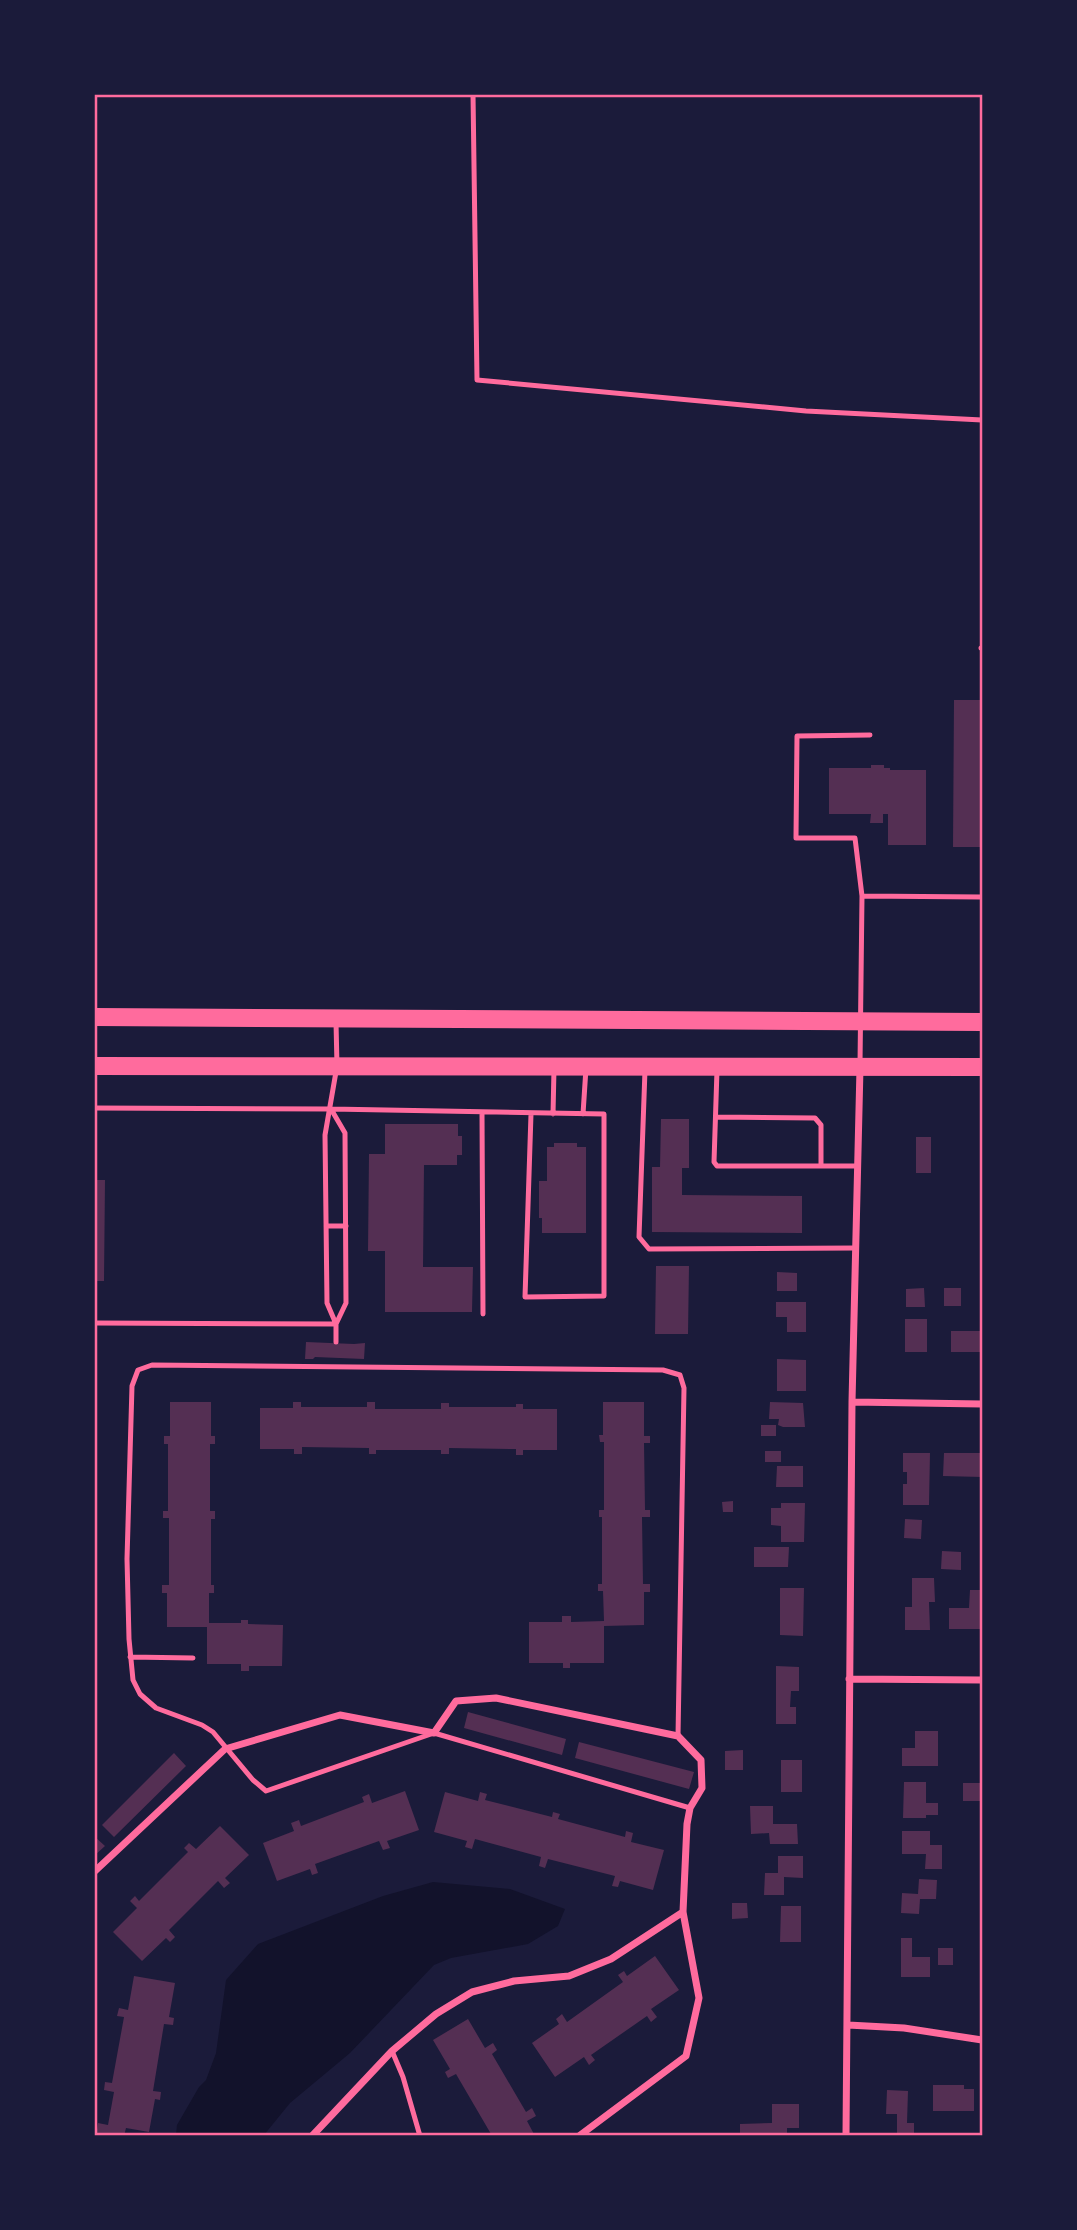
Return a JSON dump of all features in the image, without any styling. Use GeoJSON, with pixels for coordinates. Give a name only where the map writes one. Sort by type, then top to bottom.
{"type":"FeatureCollection","features":[{"type":"Feature","properties":{"kind":"main road"},"geometry":{"type":"LineString","coordinates":[[94,1017],[982,1022]]}},
{"type":"Feature","properties":{"kind":"main road"},"geometry":{"type":"LineString","coordinates":[[94,1066],[982,1067]]}},
{"type":"Feature","properties":{"kind":"street"},"geometry":{"type":"LineString","coordinates":[[846,2136],[852,1402],[860,1067]]}},
{"type":"Feature","properties":{"kind":"street"},"geometry":{"type":"LineString","coordinates":[[852,1402],[982,1404]]}},
{"type":"Feature","properties":{"kind":"street"},"geometry":{"type":"LineString","coordinates":[[849,1679],[982,1680]]}},
{"type":"Feature","properties":{"kind":"street"},"geometry":{"type":"LineString","coordinates":[[94,1872],[225,1749],[340,1715],[434,1733],[456,1701],[496,1698],[678,1737],[701,1760],[702,1788],[690,1808],[687,1824],[683,1912],[699,1998],[686,2056],[579,2136]]}},
{"type":"Feature","properties":{"kind":"street"},"geometry":{"type":"LineString","coordinates":[[312,2136],[392,2050],[436,2014],[472,1992],[514,1981],[569,1976],[611,1958],[683,1912]]}},
{"type":"Feature","properties":{"kind":"street"},"geometry":{"type":"LineString","coordinates":[[848,2025],[904,2028],[982,2040]]}},
{"type":"Feature","properties":{"kind":"lane"},"geometry":{"type":"LineString","coordinates":[[473,94],[477,380],[806,411],[982,420]]}},
{"type":"Feature","properties":{"kind":"lane"},"geometry":{"type":"LineString","coordinates":[[860,1067],[862,896],[855,838],[796,838],[797,736],[870,735]]}},
{"type":"Feature","properties":{"kind":"lane"},"geometry":{"type":"LineString","coordinates":[[862,896],[982,897]]}},
{"type":"Feature","properties":{"kind":"lane"},"geometry":{"type":"LineString","coordinates":[[336,1018],[337,1066],[325,1135],[327,1303],[336,1324],[336,1342]]}},
{"type":"Feature","properties":{"kind":"lane"},"geometry":{"type":"LineString","coordinates":[[553,1114],[554,1066]]}},
{"type":"Feature","properties":{"kind":"lane"},"geometry":{"type":"LineString","coordinates":[[583,1114],[586,1066]]}},
{"type":"Feature","properties":{"kind":"lane"},"geometry":{"type":"LineString","coordinates":[[645,1066],[639,1237],[649,1249],[856,1248]]}},
{"type":"Feature","properties":{"kind":"lane"},"geometry":{"type":"LineString","coordinates":[[718,1067],[714,1162],[717,1166],[858,1166]]}},
{"type":"Feature","properties":{"kind":"lane"},"geometry":{"type":"LineString","coordinates":[[94,1108],[604,1114],[604,1296],[525,1297],[531,1114]]}},
{"type":"Feature","properties":{"kind":"lane"},"geometry":{"type":"LineString","coordinates":[[331,1109],[345,1133],[346,1303],[336,1324]]}},
{"type":"Feature","properties":{"kind":"lane"},"geometry":{"type":"LineString","coordinates":[[482,1112],[483,1314]]}},
{"type":"Feature","properties":{"kind":"lane"},"geometry":{"type":"LineString","coordinates":[[716,1117],[815,1118],[821,1125],[821,1166]]}},
{"type":"Feature","properties":{"kind":"lane"},"geometry":{"type":"LineString","coordinates":[[326,1226],[346,1226]]}},
{"type":"Feature","properties":{"kind":"lane"},"geometry":{"type":"LineString","coordinates":[[94,1323],[336,1324]]}},
{"type":"Feature","properties":{"kind":"lane"},"geometry":{"type":"LineString","coordinates":[[336,1359],[336,1367]]}},
{"type":"Feature","properties":{"kind":"lane"},"geometry":{"type":"LineString","coordinates":[[678,1737],[684,1388],[680,1375],[663,1370],[152,1365],[138,1370],[132,1386],[128,1559],[130,1657],[133,1680],[140,1694],[156,1708],[202,1725],[213,1732],[225,1749],[265,1791],[434,1733],[690,1808]]}},
{"type":"Feature","properties":{"kind":"lane"},"geometry":{"type":"LineString","coordinates":[[130,1657],[193,1658]]}},
{"type":"Feature","properties":{"kind":"lane"},"geometry":{"type":"LineString","coordinates":[[392,2050],[421,2136]]}},
{"type":"Feature","properties":{"kind":"shaded area"},"geometry":{"type":"Polygon","coordinates":[[[433,1882],[510,1889],[565,1909],[558,1926],[528,1944],[451,1958],[434,1965],[350,2053],[290,2103],[264,2135],[176,2135],[177,2125],[206,2080],[216,2053],[226,1980],[258,1944],[383,1896],[433,1882]]]}},
{"type":"Feature","properties":{"kind":"building"},"geometry":{"type":"Polygon","coordinates":[[[954,700],[982,700],[982,847],[953,847],[954,700]]]}},
{"type":"Feature","properties":{"kind":"building"},"geometry":{"type":"Polygon","coordinates":[[[871,765],[884,765],[884,768],[890,770],[926,770],[926,845],[888,845],[888,814],[883,814],[883,823],[870,823],[871,814],[829,814],[829,768],[871,768],[871,765]]]}},
{"type":"Feature","properties":{"kind":"building"},"geometry":{"type":"Polygon","coordinates":[[[661,1119],[689,1119],[689,1168],[682,1168],[682,1195],[802,1196],[802,1233],[652,1232],[652,1167],[660,1167],[661,1119]]]}},
{"type":"Feature","properties":{"kind":"building"},"geometry":{"type":"Polygon","coordinates":[[[385,1124],[458,1124],[458,1136],[462,1136],[462,1155],[457,1155],[457,1165],[424,1165],[423,1267],[473,1267],[472,1312],[385,1312],[385,1251],[368,1251],[369,1154],[385,1154],[385,1124]]]}},
{"type":"Feature","properties":{"kind":"building"},"geometry":{"type":"Polygon","coordinates":[[[916,1137],[931,1137],[931,1173],[916,1173],[916,1137]]]}},
{"type":"Feature","properties":{"kind":"building"},"geometry":{"type":"Polygon","coordinates":[[[554,1143],[577,1143],[577,1147],[586,1147],[586,1233],[542,1233],[542,1218],[539,1218],[539,1181],[547,1181],[547,1147],[554,1147],[554,1143]]]}},
{"type":"Feature","properties":{"kind":"building"},"geometry":{"type":"Polygon","coordinates":[[[94,1180],[105,1180],[104,1281],[94,1281],[94,1180]]]}},
{"type":"Feature","properties":{"kind":"building"},"geometry":{"type":"Polygon","coordinates":[[[656,1266],[689,1266],[688,1334],[655,1334],[656,1266]]]}},
{"type":"Feature","properties":{"kind":"building"},"geometry":{"type":"Polygon","coordinates":[[[777,1272],[797,1273],[797,1291],[777,1291],[777,1272]]]}},
{"type":"Feature","properties":{"kind":"building"},"geometry":{"type":"Polygon","coordinates":[[[924,1288],[925,1307],[906,1307],[906,1289],[924,1288]]]}},
{"type":"Feature","properties":{"kind":"building"},"geometry":{"type":"Polygon","coordinates":[[[944,1288],[961,1288],[961,1306],[944,1306],[944,1288]]]}},
{"type":"Feature","properties":{"kind":"building"},"geometry":{"type":"Polygon","coordinates":[[[776,1302],[806,1302],[806,1332],[787,1332],[787,1317],[776,1317],[776,1302]]]}},
{"type":"Feature","properties":{"kind":"building"},"geometry":{"type":"Polygon","coordinates":[[[905,1319],[927,1319],[927,1352],[905,1352],[905,1319]]]}},
{"type":"Feature","properties":{"kind":"building"},"geometry":{"type":"Polygon","coordinates":[[[951,1331],[982,1331],[982,1352],[951,1352],[951,1331]]]}},
{"type":"Feature","properties":{"kind":"building"},"geometry":{"type":"Polygon","coordinates":[[[306,1342],[365,1343],[364,1359],[305,1359],[306,1342]]]}},
{"type":"Feature","properties":{"kind":"building"},"geometry":{"type":"Polygon","coordinates":[[[777,1359],[806,1360],[806,1391],[777,1391],[777,1359]]]}},
{"type":"Feature","properties":{"kind":"building"},"geometry":{"type":"Polygon","coordinates":[[[170,1402],[211,1402],[211,1436],[215,1436],[215,1444],[210,1444],[210,1511],[215,1511],[215,1519],[211,1519],[211,1585],[214,1585],[214,1593],[209,1593],[209,1623],[241,1623],[241,1620],[248,1620],[248,1624],[283,1625],[282,1666],[249,1666],[249,1671],[241,1671],[241,1664],[207,1664],[207,1627],[167,1627],[167,1593],[162,1593],[162,1585],[169,1585],[169,1518],[163,1518],[163,1511],[168,1511],[168,1444],[164,1444],[164,1436],[170,1436],[170,1402]]]}},
{"type":"Feature","properties":{"kind":"building"},"geometry":{"type":"Polygon","coordinates":[[[293,1402],[301,1402],[301,1407],[367,1407],[367,1402],[375,1402],[375,1409],[441,1409],[441,1403],[449,1403],[449,1407],[516,1407],[516,1404],[523,1404],[523,1409],[557,1409],[557,1450],[523,1450],[523,1455],[516,1455],[516,1449],[449,1448],[449,1454],[441,1454],[441,1450],[376,1450],[376,1454],[369,1454],[369,1448],[302,1447],[302,1454],[294,1454],[294,1449],[260,1449],[260,1408],[293,1408],[293,1402]]]}},
{"type":"Feature","properties":{"kind":"building"},"geometry":{"type":"Polygon","coordinates":[[[603,1402],[644,1402],[644,1436],[650,1436],[650,1443],[644,1443],[645,1510],[650,1510],[650,1517],[642,1517],[643,1584],[650,1584],[650,1592],[644,1592],[644,1625],[604,1626],[604,1663],[570,1663],[570,1668],[563,1668],[563,1663],[529,1663],[529,1622],[562,1622],[562,1616],[571,1616],[571,1622],[604,1621],[603,1591],[598,1591],[598,1584],[602,1584],[602,1517],[599,1517],[599,1510],[604,1510],[604,1442],[600,1442],[599,1435],[603,1435],[603,1402]]]}},
{"type":"Feature","properties":{"kind":"building"},"geometry":{"type":"Polygon","coordinates":[[[770,1402],[803,1403],[805,1427],[783,1427],[778,1425],[779,1419],[769,1419],[770,1402]]]}},
{"type":"Feature","properties":{"kind":"building"},"geometry":{"type":"Polygon","coordinates":[[[761,1425],[776,1425],[776,1436],[761,1436],[761,1425]]]}},
{"type":"Feature","properties":{"kind":"building"},"geometry":{"type":"Polygon","coordinates":[[[765,1451],[781,1451],[781,1462],[765,1462],[765,1451]]]}},
{"type":"Feature","properties":{"kind":"building"},"geometry":{"type":"Polygon","coordinates":[[[903,1453],[930,1453],[929,1505],[903,1505],[903,1484],[907,1484],[907,1472],[903,1472],[903,1453]]]}},
{"type":"Feature","properties":{"kind":"building"},"geometry":{"type":"Polygon","coordinates":[[[944,1453],[982,1453],[982,1477],[943,1476],[944,1453]]]}},
{"type":"Feature","properties":{"kind":"building"},"geometry":{"type":"Polygon","coordinates":[[[777,1466],[803,1466],[803,1487],[776,1487],[777,1466]]]}},
{"type":"Feature","properties":{"kind":"building"},"geometry":{"type":"Polygon","coordinates":[[[733,1501],[733,1512],[723,1512],[722,1502],[733,1501]]]}},
{"type":"Feature","properties":{"kind":"building"},"geometry":{"type":"Polygon","coordinates":[[[781,1503],[805,1503],[804,1542],[781,1542],[781,1526],[771,1525],[771,1508],[781,1508],[781,1503]]]}},
{"type":"Feature","properties":{"kind":"building"},"geometry":{"type":"Polygon","coordinates":[[[905,1519],[922,1520],[921,1539],[904,1538],[905,1519]]]}},
{"type":"Feature","properties":{"kind":"building"},"geometry":{"type":"Polygon","coordinates":[[[754,1547],[789,1547],[788,1567],[754,1567],[754,1547]]]}},
{"type":"Feature","properties":{"kind":"building"},"geometry":{"type":"Polygon","coordinates":[[[942,1551],[961,1552],[961,1570],[941,1569],[942,1551]]]}},
{"type":"Feature","properties":{"kind":"building"},"geometry":{"type":"Polygon","coordinates":[[[912,1578],[934,1578],[935,1602],[929,1602],[930,1630],[905,1630],[905,1607],[912,1607],[912,1578]]]}},
{"type":"Feature","properties":{"kind":"building"},"geometry":{"type":"Polygon","coordinates":[[[780,1588],[804,1588],[803,1636],[780,1635],[780,1588]]]}},
{"type":"Feature","properties":{"kind":"building"},"geometry":{"type":"Polygon","coordinates":[[[970,1590],[982,1590],[981,1629],[949,1629],[949,1608],[969,1608],[970,1590]]]}},
{"type":"Feature","properties":{"kind":"building"},"geometry":{"type":"Polygon","coordinates":[[[776,1666],[799,1667],[799,1691],[791,1691],[790,1707],[796,1707],[796,1724],[776,1724],[776,1666]]]}},
{"type":"Feature","properties":{"kind":"building"},"geometry":{"type":"Polygon","coordinates":[[[468,1712],[566,1739],[562,1755],[464,1728],[468,1712]]]}},
{"type":"Feature","properties":{"kind":"building"},"geometry":{"type":"Polygon","coordinates":[[[915,1731],[938,1731],[938,1766],[902,1766],[902,1748],[915,1748],[915,1731]]]}},
{"type":"Feature","properties":{"kind":"building"},"geometry":{"type":"Polygon","coordinates":[[[579,1742],[694,1772],[689,1789],[575,1758],[579,1742]]]}},
{"type":"Feature","properties":{"kind":"building"},"geometry":{"type":"Polygon","coordinates":[[[743,1750],[743,1770],[725,1770],[725,1751],[743,1750]]]}},
{"type":"Feature","properties":{"kind":"building"},"geometry":{"type":"Polygon","coordinates":[[[174,1753],[186,1766],[114,1837],[102,1825],[174,1753]]]}},
{"type":"Feature","properties":{"kind":"building"},"geometry":{"type":"Polygon","coordinates":[[[781,1760],[802,1760],[802,1792],[781,1792],[781,1760]]]}},
{"type":"Feature","properties":{"kind":"building"},"geometry":{"type":"Polygon","coordinates":[[[904,1782],[926,1782],[926,1803],[938,1803],[938,1815],[903,1818],[904,1782]]]}},
{"type":"Feature","properties":{"kind":"building"},"geometry":{"type":"Polygon","coordinates":[[[963,1783],[981,1783],[981,1801],[963,1801],[963,1783]]]}},
{"type":"Feature","properties":{"kind":"building"},"geometry":{"type":"Polygon","coordinates":[[[405,1791],[419,1830],[387,1841],[390,1848],[383,1850],[379,1841],[315,1864],[318,1873],[312,1875],[310,1869],[277,1881],[263,1843],[294,1831],[291,1823],[299,1820],[301,1826],[364,1802],[362,1797],[369,1794],[372,1803],[405,1791]]]}},
{"type":"Feature","properties":{"kind":"building"},"geometry":{"type":"Polygon","coordinates":[[[445,1792],[478,1801],[480,1792],[487,1794],[485,1800],[552,1817],[553,1812],[560,1814],[558,1819],[625,1837],[626,1831],[633,1833],[631,1842],[664,1850],[653,1890],[620,1881],[618,1887],[612,1886],[615,1876],[548,1859],[545,1868],[539,1866],[541,1857],[475,1839],[472,1849],[465,1847],[467,1841],[434,1832],[445,1792]]]}},
{"type":"Feature","properties":{"kind":"building"},"geometry":{"type":"Polygon","coordinates":[[[750,1806],[773,1806],[773,1824],[797,1824],[798,1844],[770,1844],[769,1833],[751,1834],[750,1806]]]}},
{"type":"Feature","properties":{"kind":"building"},"geometry":{"type":"Polygon","coordinates":[[[220,1826],[249,1855],[225,1878],[230,1883],[224,1888],[218,1881],[169,1930],[175,1937],[170,1942],[166,1938],[142,1961],[113,1932],[137,1908],[130,1901],[135,1896],[139,1901],[188,1852],[184,1848],[189,1843],[196,1849],[220,1826]]]}},
{"type":"Feature","properties":{"kind":"building"},"geometry":{"type":"Polygon","coordinates":[[[902,1831],[930,1831],[930,1845],[942,1845],[942,1869],[925,1869],[926,1854],[902,1854],[902,1831]]]}},
{"type":"Feature","properties":{"kind":"building"},"geometry":{"type":"Polygon","coordinates":[[[94,1836],[105,1846],[94,1856],[94,1836]]]}},
{"type":"Feature","properties":{"kind":"building"},"geometry":{"type":"Polygon","coordinates":[[[778,1856],[803,1856],[803,1878],[784,1877],[784,1895],[764,1895],[765,1873],[778,1873],[778,1856]]]}},
{"type":"Feature","properties":{"kind":"building"},"geometry":{"type":"Polygon","coordinates":[[[919,1879],[937,1880],[936,1899],[920,1899],[919,1914],[901,1913],[902,1893],[918,1894],[919,1879]]]}},
{"type":"Feature","properties":{"kind":"building"},"geometry":{"type":"Polygon","coordinates":[[[732,1903],[747,1903],[748,1918],[732,1919],[732,1903]]]}},
{"type":"Feature","properties":{"kind":"building"},"geometry":{"type":"Polygon","coordinates":[[[781,1906],[801,1906],[801,1942],[780,1942],[781,1906]]]}},
{"type":"Feature","properties":{"kind":"building"},"geometry":{"type":"Polygon","coordinates":[[[901,1938],[912,1938],[912,1957],[930,1957],[930,1977],[901,1977],[901,1938]]]}},
{"type":"Feature","properties":{"kind":"building"},"geometry":{"type":"Polygon","coordinates":[[[938,1948],[953,1948],[953,1965],[938,1965],[938,1948]]]}},
{"type":"Feature","properties":{"kind":"building"},"geometry":{"type":"Polygon","coordinates":[[[655,1956],[679,1990],[651,2009],[657,2017],[651,2022],[647,2016],[591,2055],[595,2060],[589,2065],[584,2057],[555,2077],[532,2043],[559,2024],[556,2019],[562,2014],[567,2022],[623,1982],[618,1975],[624,1971],[627,1976],[655,1956]]]}},
{"type":"Feature","properties":{"kind":"building"},"geometry":{"type":"Polygon","coordinates":[[[134,1976],[175,1983],[169,2017],[174,2018],[173,2025],[164,2024],[153,2091],[161,2092],[160,2100],[155,2099],[149,2132],[126,2128],[124,2136],[96,2136],[98,2123],[108,2125],[114,2092],[104,2090],[105,2082],[112,2083],[124,2017],[117,2016],[119,2008],[128,2010],[134,1976]]]}},
{"type":"Feature","properties":{"kind":"building"},"geometry":{"type":"Polygon","coordinates":[[[468,2019],[485,2048],[493,2043],[497,2050],[492,2054],[526,2112],[532,2108],[536,2116],[527,2121],[535,2136],[488,2136],[491,2134],[456,2074],[448,2078],[445,2072],[450,2069],[433,2040],[468,2019]]]}},
{"type":"Feature","properties":{"kind":"building"},"geometry":{"type":"Polygon","coordinates":[[[933,2085],[964,2085],[964,2089],[974,2089],[974,2111],[933,2111],[933,2085]]]}},
{"type":"Feature","properties":{"kind":"building"},"geometry":{"type":"Polygon","coordinates":[[[887,2090],[908,2091],[907,2123],[914,2123],[914,2135],[897,2134],[897,2114],[886,2114],[887,2090]]]}},
{"type":"Feature","properties":{"kind":"building"},"geometry":{"type":"Polygon","coordinates":[[[772,2104],[799,2104],[799,2128],[787,2128],[787,2136],[740,2136],[740,2124],[772,2123],[772,2104]]]}}]}
